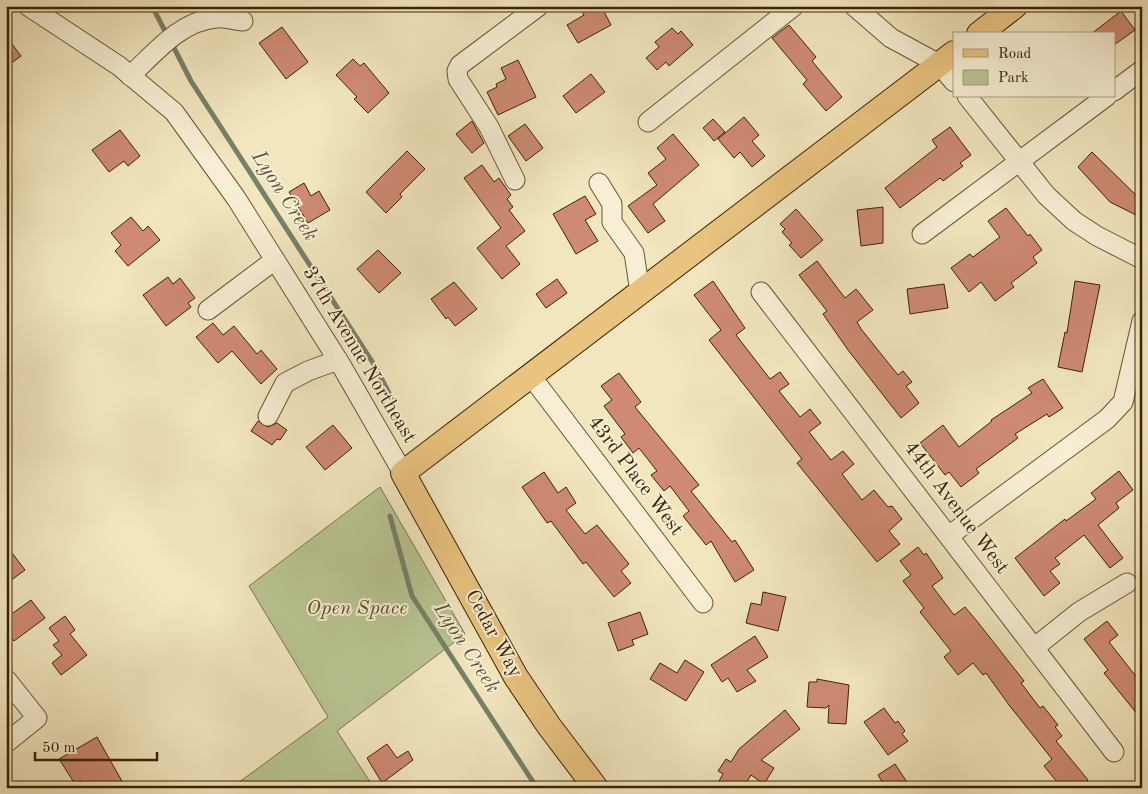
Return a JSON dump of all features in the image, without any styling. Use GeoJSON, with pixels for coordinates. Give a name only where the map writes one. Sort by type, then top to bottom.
{"type":"FeatureCollection","features":[{"type":"Feature","properties":{"kind":"main road"},"geometry":{"type":"LineString","coordinates":[[982,32],[1015,6]]}},
{"type":"Feature","properties":{"kind":"main road"},"geometry":{"type":"LineString","coordinates":[[403,473],[640,292],[949,66]]}},
{"type":"Feature","properties":{"kind":"main road","name":"Cedar Way"},"geometry":{"type":"LineString","coordinates":[[403,473],[516,677],[549,726],[596,788]]}},
{"type":"Feature","properties":{"kind":"street","name":"37th Avenue Northeast"},"geometry":{"type":"LineString","coordinates":[[28,6],[130,76],[174,112],[236,198],[338,360],[403,473]]}},
{"type":"Feature","properties":{"kind":"street"},"geometry":{"type":"LineString","coordinates":[[515,180],[490,127],[458,79],[457,71],[460,65],[538,6]]}},
{"type":"Feature","properties":{"kind":"street"},"geometry":{"type":"LineString","coordinates":[[648,122],[794,6]]}},
{"type":"Feature","properties":{"kind":"street"},"geometry":{"type":"LineString","coordinates":[[854,6],[891,38],[949,66]]}},
{"type":"Feature","properties":{"kind":"street"},"geometry":{"type":"LineString","coordinates":[[130,76],[179,32],[195,22],[217,18],[243,21]]}},
{"type":"Feature","properties":{"kind":"street"},"geometry":{"type":"LineString","coordinates":[[1116,90],[1142,70]]}},
{"type":"Feature","properties":{"kind":"street"},"geometry":{"type":"LineString","coordinates":[[968,98],[1021,161],[1046,195],[1074,221],[1097,236],[1142,259]]}},
{"type":"Feature","properties":{"kind":"street"},"geometry":{"type":"LineString","coordinates":[[922,234],[1104,98]]}},
{"type":"Feature","properties":{"kind":"street"},"geometry":{"type":"LineString","coordinates":[[599,183],[612,204],[612,222],[634,253],[640,292]]}},
{"type":"Feature","properties":{"kind":"street"},"geometry":{"type":"LineString","coordinates":[[208,310],[275,260]]}},
{"type":"Feature","properties":{"kind":"street","name":"44th Avenue West"},"geometry":{"type":"LineString","coordinates":[[761,292],[950,535],[1114,752]]}},
{"type":"Feature","properties":{"kind":"street"},"geometry":{"type":"LineString","coordinates":[[950,535],[1107,420],[1123,402],[1142,321]]}},
{"type":"Feature","properties":{"kind":"street"},"geometry":{"type":"LineString","coordinates":[[268,416],[286,384],[308,371],[338,360]]}},
{"type":"Feature","properties":{"kind":"street","name":"43rd Place West"},"geometry":{"type":"LineString","coordinates":[[531,376],[703,603]]}},
{"type":"Feature","properties":{"kind":"street"},"geometry":{"type":"LineString","coordinates":[[1034,648],[1079,612],[1127,583]]}},
{"type":"Feature","properties":{"kind":"street"},"geometry":{"type":"LineString","coordinates":[[6,679],[37,718],[6,742]]}},
{"type":"Feature","properties":{"kind":"green space","name":"Open Space"},"geometry":{"type":"Polygon","coordinates":[[[380,487],[465,634],[337,731],[374,788],[231,788],[328,717],[249,586],[380,487]]]}},
{"type":"Feature","properties":{"kind":"building"},"geometry":{"type":"Polygon","coordinates":[[[579,6],[601,6],[611,25],[578,43],[567,25],[584,15],[579,6]]]}},
{"type":"Feature","properties":{"kind":"building"},"geometry":{"type":"Polygon","coordinates":[[[1121,11],[1135,30],[1116,44],[1116,32],[1094,32],[1121,11]]]}},
{"type":"Feature","properties":{"kind":"building"},"geometry":{"type":"Polygon","coordinates":[[[789,25],[816,57],[812,61],[842,97],[826,111],[803,84],[807,80],[772,38],[789,25]]]}},
{"type":"Feature","properties":{"kind":"building"},"geometry":{"type":"Polygon","coordinates":[[[282,27],[308,62],[286,79],[259,43],[282,27]]]}},
{"type":"Feature","properties":{"kind":"building"},"geometry":{"type":"Polygon","coordinates":[[[672,28],[678,34],[681,31],[693,45],[669,66],[666,62],[657,70],[646,58],[659,47],[655,42],[672,28]]]}},
{"type":"Feature","properties":{"kind":"building"},"geometry":{"type":"Polygon","coordinates":[[[6,36],[21,56],[6,67],[6,36]]]}},
{"type":"Feature","properties":{"kind":"building"},"geometry":{"type":"Polygon","coordinates":[[[353,59],[360,66],[364,63],[389,93],[368,113],[354,99],[357,97],[336,75],[353,59]]]}},
{"type":"Feature","properties":{"kind":"building"},"geometry":{"type":"Polygon","coordinates":[[[518,60],[536,97],[498,115],[487,92],[497,87],[496,84],[506,79],[501,68],[518,60]]]}},
{"type":"Feature","properties":{"kind":"building"},"geometry":{"type":"Polygon","coordinates":[[[591,74],[605,92],[576,113],[563,96],[591,74]]]}},
{"type":"Feature","properties":{"kind":"building"},"geometry":{"type":"Polygon","coordinates":[[[744,117],[759,135],[752,141],[765,156],[752,167],[740,152],[734,158],[718,139],[744,117]]]}},
{"type":"Feature","properties":{"kind":"building"},"geometry":{"type":"Polygon","coordinates":[[[713,119],[725,132],[714,141],[703,128],[713,119]]]}},
{"type":"Feature","properties":{"kind":"building"},"geometry":{"type":"Polygon","coordinates":[[[472,121],[484,143],[472,153],[456,134],[472,121]]]}},
{"type":"Feature","properties":{"kind":"building"},"geometry":{"type":"Polygon","coordinates":[[[525,124],[543,148],[526,161],[508,136],[525,124]]]}},
{"type":"Feature","properties":{"kind":"building"},"geometry":{"type":"Polygon","coordinates":[[[950,127],[971,155],[960,163],[963,166],[943,181],[940,178],[900,208],[885,188],[937,147],[932,140],[950,127]]]}},
{"type":"Feature","properties":{"kind":"building"},"geometry":{"type":"Polygon","coordinates":[[[120,130],[140,156],[128,166],[124,161],[109,172],[92,150],[120,130]]]}},
{"type":"Feature","properties":{"kind":"building"},"geometry":{"type":"Polygon","coordinates":[[[673,134],[699,165],[653,204],[665,221],[648,233],[628,206],[657,185],[648,173],[666,159],[657,148],[673,134]]]}},
{"type":"Feature","properties":{"kind":"building"},"geometry":{"type":"Polygon","coordinates":[[[407,151],[425,169],[400,194],[402,197],[386,213],[366,192],[407,151]]]}},
{"type":"Feature","properties":{"kind":"building"},"geometry":{"type":"Polygon","coordinates":[[[1092,152],[1142,201],[1142,218],[1110,202],[1078,167],[1092,152]]]}},
{"type":"Feature","properties":{"kind":"building"},"geometry":{"type":"Polygon","coordinates":[[[482,165],[494,182],[499,178],[511,195],[507,199],[513,207],[509,210],[525,231],[506,246],[520,264],[502,279],[477,248],[501,228],[464,178],[482,165]]]}},
{"type":"Feature","properties":{"kind":"building"},"geometry":{"type":"Polygon","coordinates":[[[304,183],[311,196],[319,191],[330,210],[308,223],[289,192],[304,183]]]}},
{"type":"Feature","properties":{"kind":"building"},"geometry":{"type":"Polygon","coordinates":[[[585,196],[596,214],[585,220],[598,241],[576,254],[553,214],[585,196]]]}},
{"type":"Feature","properties":{"kind":"building"},"geometry":{"type":"Polygon","coordinates":[[[883,207],[883,243],[861,246],[857,210],[883,207]]]}},
{"type":"Feature","properties":{"kind":"building"},"geometry":{"type":"Polygon","coordinates":[[[1006,208],[1028,236],[1030,234],[1042,250],[1033,257],[1037,263],[1011,283],[1014,287],[995,301],[981,282],[969,292],[951,268],[970,254],[973,257],[1000,237],[988,221],[1006,208]]]}},
{"type":"Feature","properties":{"kind":"building"},"geometry":{"type":"Polygon","coordinates":[[[796,209],[823,240],[801,258],[789,245],[792,243],[782,232],[785,229],[780,224],[796,209]]]}},
{"type":"Feature","properties":{"kind":"building"},"geometry":{"type":"Polygon","coordinates":[[[131,217],[143,231],[148,226],[160,240],[128,266],[115,251],[121,245],[111,233],[131,217]]]}},
{"type":"Feature","properties":{"kind":"building"},"geometry":{"type":"Polygon","coordinates":[[[378,250],[401,273],[379,293],[357,269],[378,250]]]}},
{"type":"Feature","properties":{"kind":"building"},"geometry":{"type":"Polygon","coordinates":[[[817,261],[845,298],[856,289],[873,310],[857,322],[898,375],[903,371],[912,382],[906,386],[919,403],[901,418],[848,350],[823,314],[827,311],[799,275],[817,261]]]}},
{"type":"Feature","properties":{"kind":"building"},"geometry":{"type":"Polygon","coordinates":[[[168,277],[173,284],[180,278],[195,298],[188,303],[191,307],[166,326],[143,295],[168,277]]]}},
{"type":"Feature","properties":{"kind":"building"},"geometry":{"type":"Polygon","coordinates":[[[557,279],[567,293],[546,308],[536,294],[557,279]]]}},
{"type":"Feature","properties":{"kind":"building"},"geometry":{"type":"Polygon","coordinates":[[[713,281],[745,328],[736,335],[770,379],[780,372],[789,384],[779,391],[800,417],[810,409],[821,423],[809,432],[831,460],[843,451],[854,464],[842,474],[862,500],[874,490],[888,507],[892,506],[902,519],[889,531],[900,544],[877,562],[797,463],[802,459],[709,340],[721,330],[694,295],[713,281]]]}},
{"type":"Feature","properties":{"kind":"building"},"geometry":{"type":"Polygon","coordinates":[[[1075,281],[1100,285],[1082,372],[1058,367],[1065,332],[1067,333],[1075,281]]]}},
{"type":"Feature","properties":{"kind":"building"},"geometry":{"type":"Polygon","coordinates":[[[454,282],[477,309],[455,326],[448,317],[446,319],[431,299],[454,282]]]}},
{"type":"Feature","properties":{"kind":"building"},"geometry":{"type":"Polygon","coordinates":[[[944,284],[948,308],[910,314],[907,289],[944,284]]]}},
{"type":"Feature","properties":{"kind":"building"},"geometry":{"type":"Polygon","coordinates":[[[213,323],[223,335],[234,326],[257,354],[261,350],[277,369],[261,384],[232,351],[218,363],[196,337],[213,323]]]}},
{"type":"Feature","properties":{"kind":"building"},"geometry":{"type":"Polygon","coordinates":[[[619,373],[641,402],[635,407],[699,485],[691,491],[732,542],[735,540],[754,570],[735,582],[711,541],[706,545],[683,516],[689,511],[670,486],[664,491],[651,475],[657,471],[639,448],[633,453],[621,437],[625,434],[604,406],[612,400],[601,386],[619,373]]]}},
{"type":"Feature","properties":{"kind":"building"},"geometry":{"type":"Polygon","coordinates":[[[1043,379],[1063,408],[1049,417],[1047,414],[1015,434],[1018,438],[976,469],[979,473],[961,487],[949,472],[945,475],[920,443],[943,425],[959,447],[991,420],[1032,393],[1028,388],[1043,379]]]}},
{"type":"Feature","properties":{"kind":"building"},"geometry":{"type":"Polygon","coordinates":[[[258,421],[268,427],[277,423],[287,430],[280,440],[277,439],[272,445],[251,431],[258,421]]]}},
{"type":"Feature","properties":{"kind":"building"},"geometry":{"type":"Polygon","coordinates":[[[333,425],[352,448],[325,470],[306,447],[333,425]]]}},
{"type":"Feature","properties":{"kind":"building"},"geometry":{"type":"Polygon","coordinates":[[[1119,471],[1133,490],[1116,503],[1119,508],[1098,525],[1123,558],[1110,568],[1084,535],[1055,558],[1060,564],[1050,571],[1060,583],[1044,596],[1015,558],[1065,519],[1066,521],[1096,499],[1091,493],[1119,471]]]}},
{"type":"Feature","properties":{"kind":"building"},"geometry":{"type":"Polygon","coordinates":[[[544,472],[558,493],[566,487],[576,503],[566,510],[585,534],[597,525],[629,564],[621,571],[631,583],[614,597],[586,562],[583,564],[551,521],[547,523],[522,487],[544,472]]]}},
{"type":"Feature","properties":{"kind":"building"},"geometry":{"type":"Polygon","coordinates":[[[6,545],[25,570],[6,584],[6,545]]]}},
{"type":"Feature","properties":{"kind":"building"},"geometry":{"type":"Polygon","coordinates":[[[918,547],[924,555],[926,553],[943,578],[932,586],[954,615],[965,607],[976,620],[1024,681],[1021,683],[1040,708],[1043,706],[1058,725],[1055,727],[1062,736],[1056,741],[1088,780],[1087,782],[1092,788],[1062,788],[1044,766],[1052,759],[986,673],[983,675],[973,663],[958,675],[944,657],[951,651],[920,612],[924,608],[903,581],[911,575],[900,561],[918,547]]]}},
{"type":"Feature","properties":{"kind":"building"},"geometry":{"type":"Polygon","coordinates":[[[763,592],[786,597],[778,631],[746,623],[751,603],[761,605],[763,592]]]}},
{"type":"Feature","properties":{"kind":"building"},"geometry":{"type":"Polygon","coordinates":[[[31,600],[45,618],[14,641],[6,631],[6,618],[31,600]]]}},
{"type":"Feature","properties":{"kind":"building"},"geometry":{"type":"Polygon","coordinates":[[[640,612],[648,634],[632,640],[634,645],[618,651],[608,623],[640,612]]]}},
{"type":"Feature","properties":{"kind":"building"},"geometry":{"type":"Polygon","coordinates":[[[65,616],[75,630],[70,634],[87,655],[61,675],[52,663],[62,655],[53,645],[59,641],[49,628],[65,616]]]}},
{"type":"Feature","properties":{"kind":"building"},"geometry":{"type":"Polygon","coordinates":[[[1107,621],[1118,635],[1109,642],[1142,684],[1142,720],[1104,673],[1108,670],[1084,639],[1107,621]]]}},
{"type":"Feature","properties":{"kind":"building"},"geometry":{"type":"Polygon","coordinates":[[[755,636],[768,657],[747,670],[756,681],[737,692],[728,678],[722,682],[711,665],[755,636]]]}},
{"type":"Feature","properties":{"kind":"building"},"geometry":{"type":"Polygon","coordinates":[[[685,660],[704,672],[686,701],[650,679],[660,663],[677,673],[685,660]]]}},
{"type":"Feature","properties":{"kind":"building"},"geometry":{"type":"Polygon","coordinates":[[[817,679],[849,685],[846,724],[828,723],[829,705],[826,708],[807,707],[809,682],[817,682],[817,679]]]}},
{"type":"Feature","properties":{"kind":"building"},"geometry":{"type":"Polygon","coordinates":[[[884,708],[895,723],[898,721],[905,731],[902,734],[908,741],[888,755],[864,722],[884,708]]]}},
{"type":"Feature","properties":{"kind":"building"},"geometry":{"type":"Polygon","coordinates":[[[785,710],[800,729],[761,760],[774,768],[764,784],[751,775],[743,788],[729,788],[719,781],[723,774],[718,771],[726,759],[731,762],[739,749],[785,710]]]}},
{"type":"Feature","properties":{"kind":"building"},"geometry":{"type":"Polygon","coordinates":[[[97,737],[123,783],[113,788],[84,788],[81,781],[75,784],[59,759],[97,737]]]}},
{"type":"Feature","properties":{"kind":"building"},"geometry":{"type":"Polygon","coordinates":[[[387,744],[397,758],[408,751],[413,760],[382,783],[367,758],[387,744]]]}},
{"type":"Feature","properties":{"kind":"building"},"geometry":{"type":"Polygon","coordinates":[[[895,764],[911,788],[886,788],[878,775],[895,764]]]}},
{"type":"Feature","properties":{"kind":"waterway","name":"Lyon Creek"},"geometry":{"type":"LineString","coordinates":[[152,6],[167,35]]}},
{"type":"Feature","properties":{"kind":"waterway","name":"Lyon Creek"},"geometry":{"type":"LineString","coordinates":[[171,42],[191,81],[375,366],[393,401]]}},
{"type":"Feature","properties":{"kind":"waterway","name":"Lyon Creek"},"geometry":{"type":"LineString","coordinates":[[390,516],[412,596],[537,788]]}}]}
